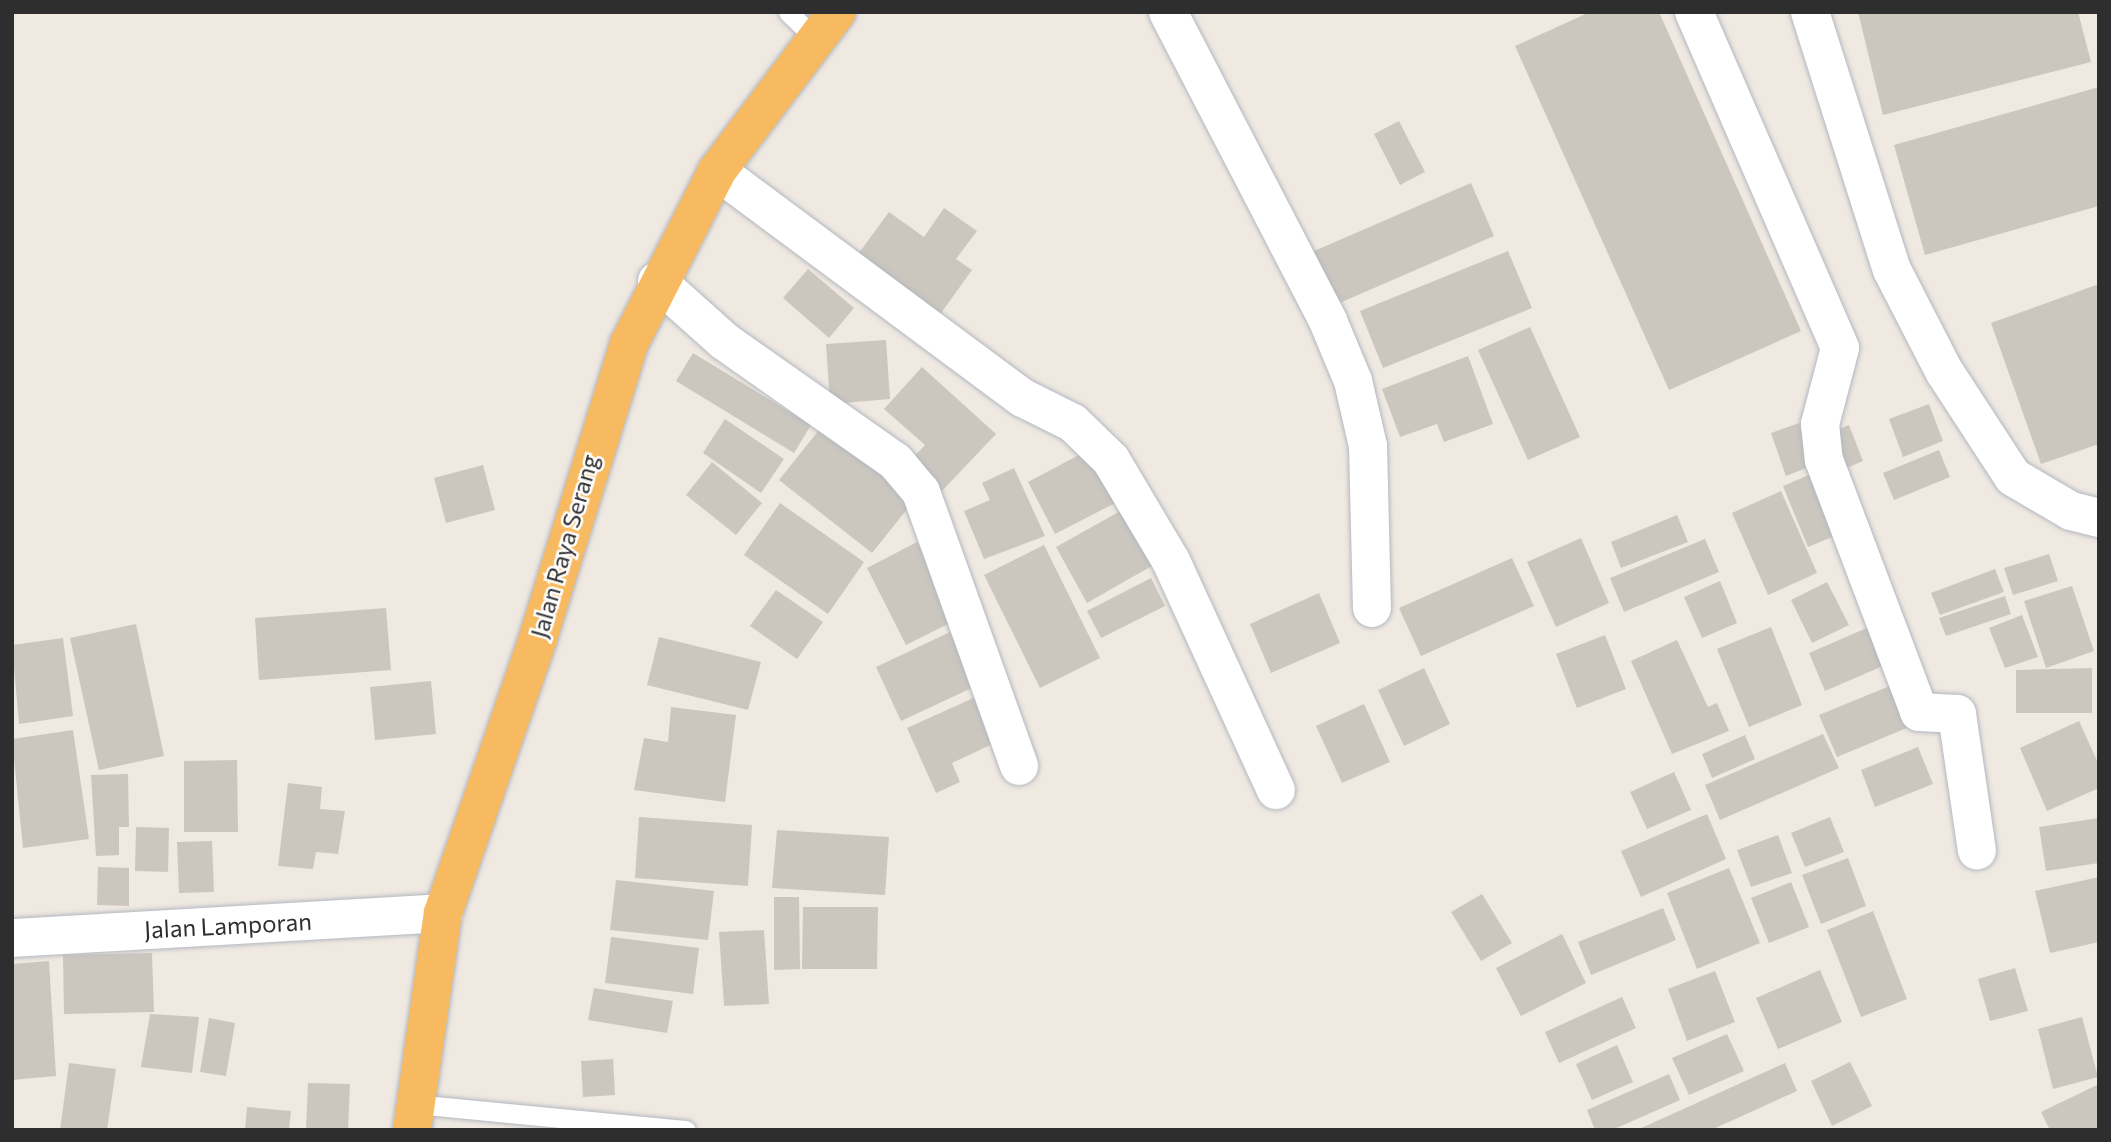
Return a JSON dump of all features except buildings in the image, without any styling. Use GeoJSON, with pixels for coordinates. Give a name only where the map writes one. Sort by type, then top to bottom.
{"type":"FeatureCollection","features":[{"type":"Feature","properties":{"kind":"highway","name":"Jalan Raya Serang"},"geometry":{"type":"LineString","coordinates":[[413,1117],[443,913],[538,638],[596,439],[657,281],[717,171],[826,25]]}},
{"type":"Feature","properties":{"kind":"street"},"geometry":{"type":"LineString","coordinates":[[1168,12],[1328,321],[1353,381],[1368,446],[1372,608]]}},
{"type":"Feature","properties":{"kind":"street"},"geometry":{"type":"LineString","coordinates":[[1694,12],[1840,348],[1820,424],[1824,460],[1919,712],[1957,714],[1977,851]]}},
{"type":"Feature","properties":{"kind":"street"},"geometry":{"type":"LineString","coordinates":[[1810,12],[1892,270],[1944,370],[2013,477],[2071,511],[2099,517]]}},
{"type":"Feature","properties":{"kind":"street"},"geometry":{"type":"LineString","coordinates":[[717,171],[1023,398],[1073,423],[1111,460],[1171,561],[1276,790]]}},
{"type":"Feature","properties":{"kind":"street"},"geometry":{"type":"LineString","coordinates":[[657,281],[724,341],[895,461],[920,492],[978,640],[1018,765]]}},
{"type":"Feature","properties":{"kind":"street","name":"Jalan Lamporan"},"geometry":{"type":"LineString","coordinates":[[12,938],[443,913]]}},
{"type":"Feature","properties":{"kind":"lane"},"geometry":{"type":"LineString","coordinates":[[788,12],[826,25]]}},
{"type":"Feature","properties":{"kind":"lane"},"geometry":{"type":"LineString","coordinates":[[413,1117],[686,1130]]}}]}
